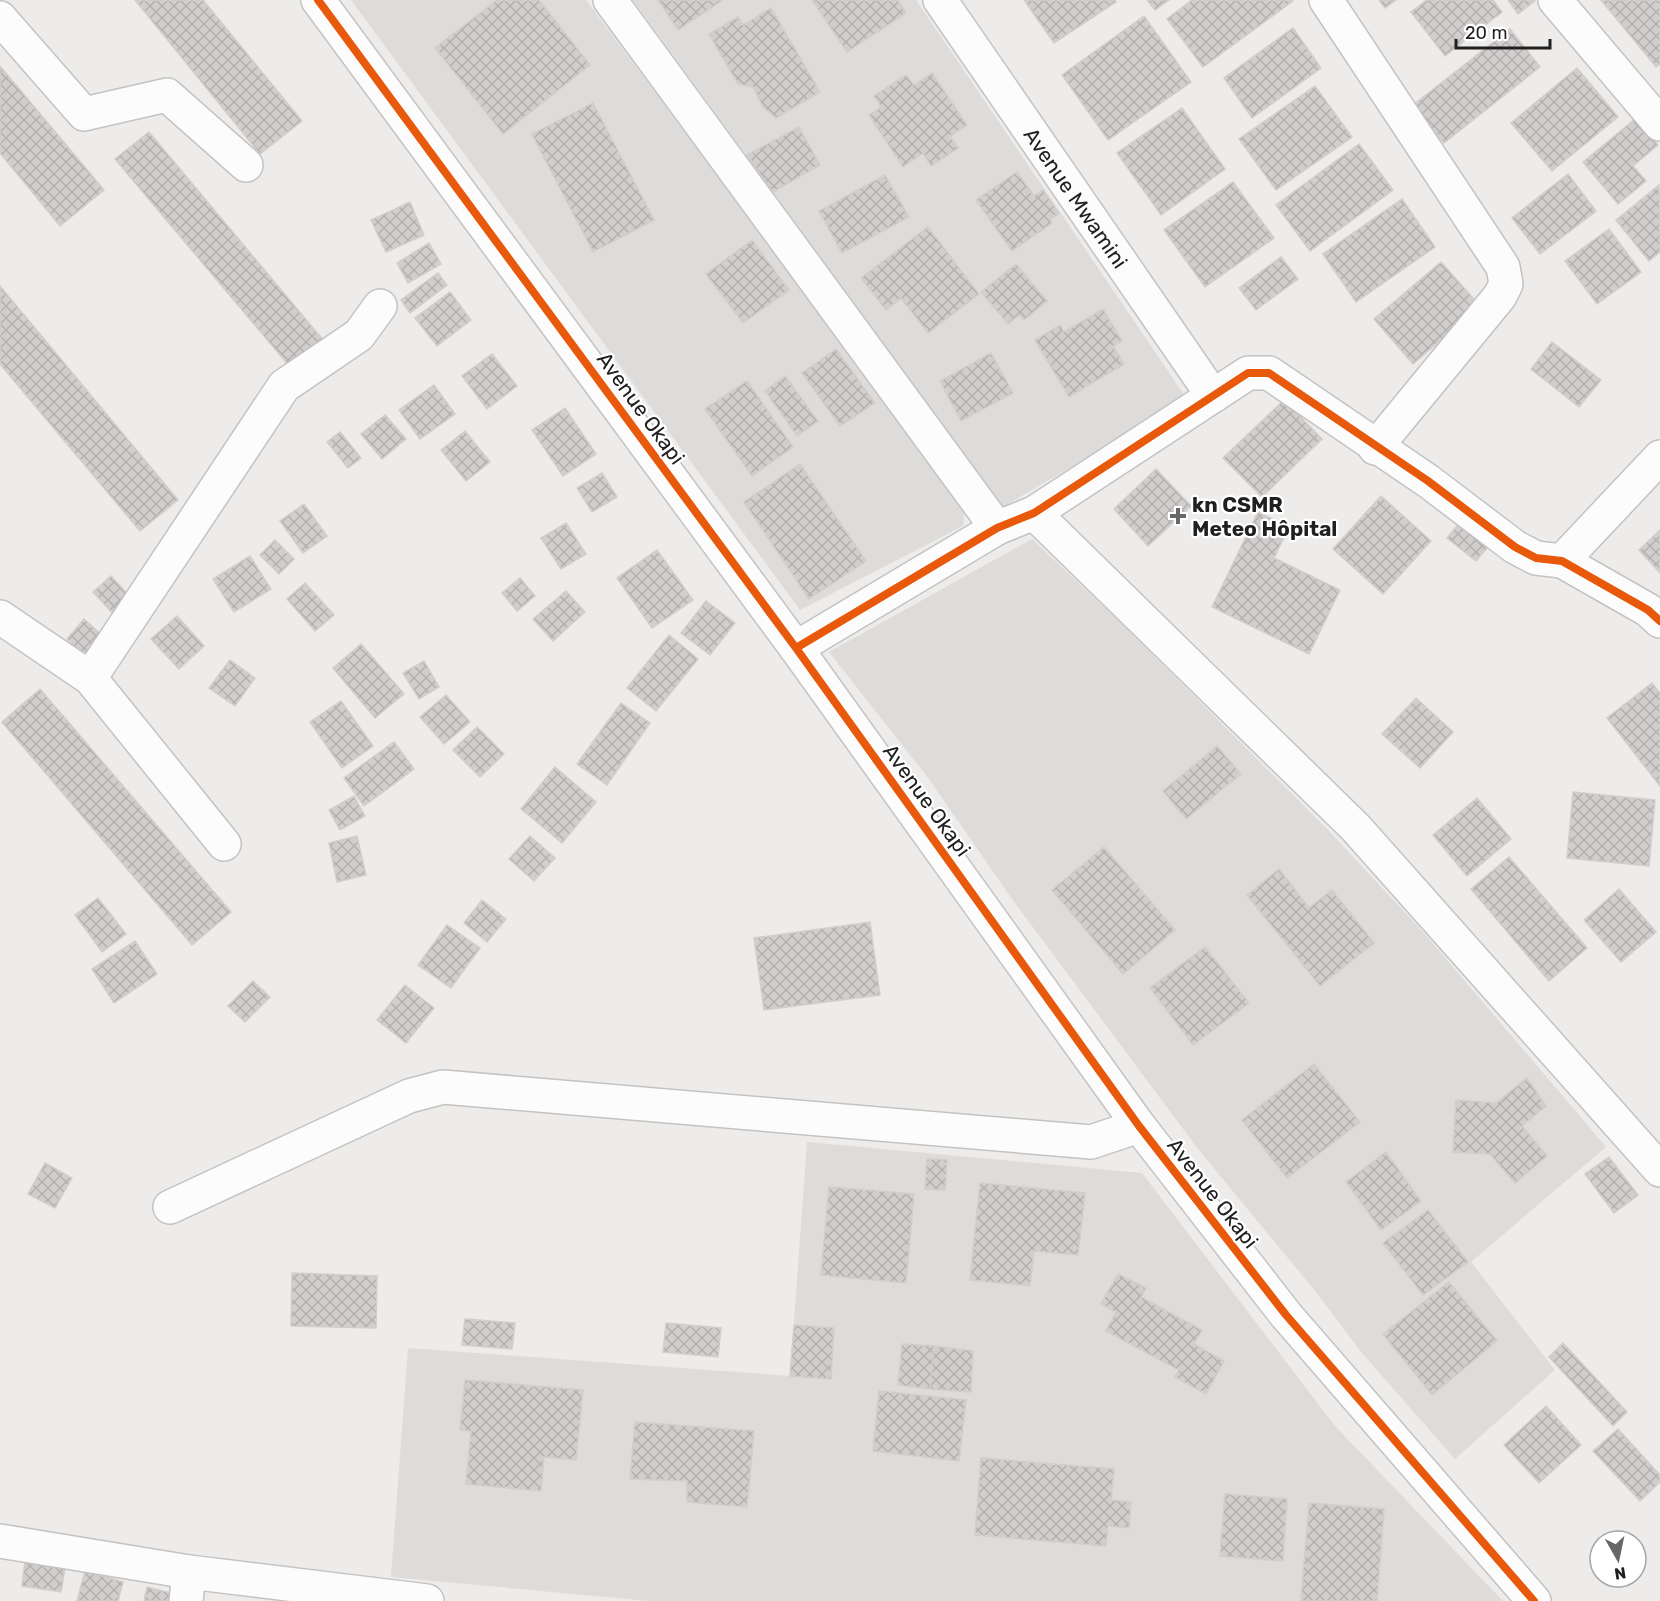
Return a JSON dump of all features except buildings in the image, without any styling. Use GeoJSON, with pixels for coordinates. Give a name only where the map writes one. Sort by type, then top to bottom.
{"type":"FeatureCollection","features":[{"type":"Feature","properties":{"kind":"street","name":"Avenue Okapi"},"geometry":{"type":"LineString","coordinates":[[318,0],[796,648],[1139,1126],[1286,1315],[1534,1601]]}},
{"type":"Feature","properties":{"kind":"street"},"geometry":{"type":"LineString","coordinates":[[610,0],[997,528]]}},
{"type":"Feature","properties":{"kind":"street","name":"Avenue Mwamini"},"geometry":{"type":"LineString","coordinates":[[940,0],[1213,396]]}},
{"type":"Feature","properties":{"kind":"street"},"geometry":{"type":"LineString","coordinates":[[1326,0],[1503,267],[1506,284],[1500,296],[1376,448]]}},
{"type":"Feature","properties":{"kind":"street"},"geometry":{"type":"LineString","coordinates":[[1555,0],[1660,124]]}},
{"type":"Feature","properties":{"kind":"street"},"geometry":{"type":"LineString","coordinates":[[0,18],[84,114],[167,95],[246,165]]}},
{"type":"Feature","properties":{"kind":"street"},"geometry":{"type":"LineString","coordinates":[[90,678],[284,386],[359,335],[380,306]]}},
{"type":"Feature","properties":{"kind":"street"},"geometry":{"type":"LineString","coordinates":[[796,648],[997,528],[1034,513],[1248,373],[1269,373],[1376,448],[1428,481],[1515,547],[1536,558],[1562,561],[1648,610],[1660,621]]}},
{"type":"Feature","properties":{"kind":"street"},"geometry":{"type":"LineString","coordinates":[[1562,561],[1660,457]]}},
{"type":"Feature","properties":{"kind":"street"},"geometry":{"type":"LineString","coordinates":[[1034,513],[1356,828],[1660,1170]]}},
{"type":"Feature","properties":{"kind":"street"},"geometry":{"type":"LineString","coordinates":[[0,617],[90,678],[224,844]]}},
{"type":"Feature","properties":{"kind":"street"},"geometry":{"type":"LineString","coordinates":[[170,1207],[410,1096],[443,1087],[1092,1142],[1139,1126]]}},
{"type":"Feature","properties":{"kind":"street"},"geometry":{"type":"LineString","coordinates":[[0,1541],[187,1586],[427,1601]]}},
{"type":"Feature","properties":{"kind":"shaded area"},"geometry":{"type":"Polygon","coordinates":[[[351,0],[586,0],[965,508],[963,526],[800,610],[351,0]]]}},
{"type":"Feature","properties":{"kind":"shaded area"},"geometry":{"type":"Polygon","coordinates":[[[633,0],[916,0],[1187,399],[1003,507],[633,0]]]}},
{"type":"Feature","properties":{"kind":"shaded area"},"geometry":{"type":"Polygon","coordinates":[[[1032,539],[1120,622],[1329,831],[1424,933],[1606,1147],[1471,1262],[1555,1370],[1455,1459],[1361,1352],[1316,1292],[1198,1149],[1012,899],[929,779],[829,652],[1032,539]]]}},
{"type":"Feature","properties":{"kind":"shaded area"},"geometry":{"type":"Polygon","coordinates":[[[807,1142],[1142,1173],[1335,1426],[1503,1601],[649,1601],[391,1577],[408,1348],[790,1376],[807,1142]]]}},
{"type":"Feature","properties":{"kind":"cycle path"},"geometry":{"type":"LineString","coordinates":[[318,0],[796,648],[1139,1126],[1286,1315],[1534,1601]]}},
{"type":"Feature","properties":{"kind":"cycle path"},"geometry":{"type":"LineString","coordinates":[[796,648],[997,528],[1034,513],[1248,373],[1269,373],[1428,481],[1515,547],[1536,558],[1562,561],[1648,610],[1660,621]]}},
{"type":"Feature","properties":{"kind":"place","name":"kn CSMR Meteo Hôpital"},"geometry":{"type":"Point","coordinates":[1178,516]}}]}
